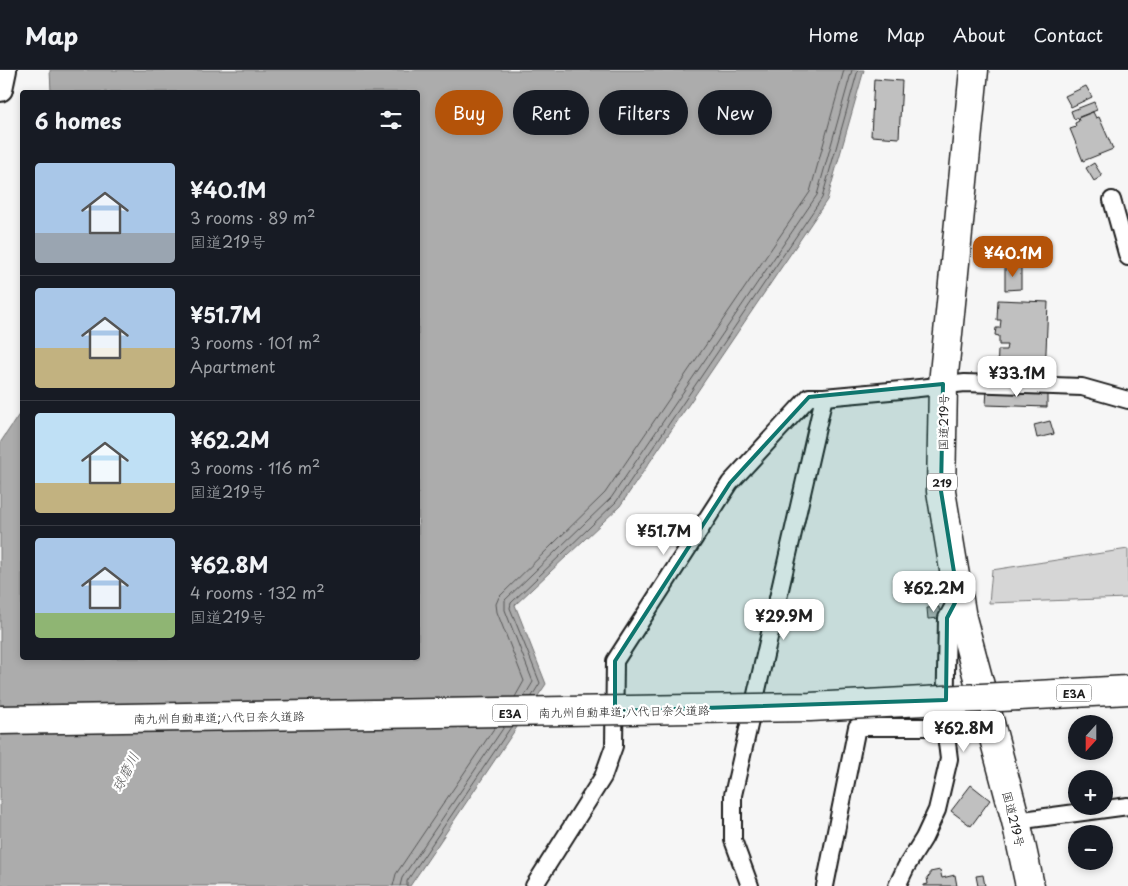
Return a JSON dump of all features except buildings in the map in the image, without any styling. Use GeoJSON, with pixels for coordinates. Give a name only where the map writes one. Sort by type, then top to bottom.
{"type":"FeatureCollection","features":[{"type":"Feature","properties":{"kind":"highway","name":"国道219号"},"geometry":{"type":"LineString","coordinates":[[974,70],[943,384],[941,491],[962,618],[1016,822],[1030,886]]}},
{"type":"Feature","properties":{"kind":"highway","name":"南九州自動車道;八代日奈久道路"},"geometry":{"type":"LineString","coordinates":[[0,720],[791,708],[1128,690]]}},
{"type":"Feature","properties":{"kind":"main road"},"geometry":{"type":"LineString","coordinates":[[0,89],[4,70]]}},
{"type":"Feature","properties":{"kind":"street"},"geometry":{"type":"LineString","coordinates":[[1112,200],[1128,257]]}},
{"type":"Feature","properties":{"kind":"street"},"geometry":{"type":"LineString","coordinates":[[534,886],[603,777],[614,746],[615,661],[730,483],[809,396],[824,397],[964,383],[1082,387],[1128,400]]}},
{"type":"Feature","properties":{"kind":"street"},"geometry":{"type":"LineString","coordinates":[[750,886],[733,840],[733,795],[824,397]]}},
{"type":"Feature","properties":{"kind":"street"},"geometry":{"type":"LineString","coordinates":[[897,886],[924,838],[936,810],[949,759],[945,727],[947,618],[958,597]]}},
{"type":"Feature","properties":{"kind":"street"},"geometry":{"type":"LineString","coordinates":[[825,886],[857,727],[945,727]]}},
{"type":"Feature","properties":{"kind":"street"},"geometry":{"type":"LineString","coordinates":[[1016,822],[1128,806]]}},
{"type":"Feature","properties":{"kind":"highlighted area"},"geometry":{"type":"Polygon","coordinates":[[[943,384],[941,491],[958,597],[947,618],[946,700],[615,711],[615,661],[730,483],[809,397],[943,384]]]}},
{"type":"Feature","properties":{"kind":"shaded area"},"geometry":{"type":"Polygon","coordinates":[[[1128,549],[1128,598],[989,603],[992,570],[1128,549]]]}},
{"type":"Feature","properties":{"kind":"water","name":"球磨川"},"geometry":{"type":"Polygon","coordinates":[[[50,70],[864,70],[827,200],[620,506],[515,605],[546,684],[410,886],[0,886],[0,443],[20,413],[20,660],[420,660],[420,90],[51,90],[50,70]]]}}]}
